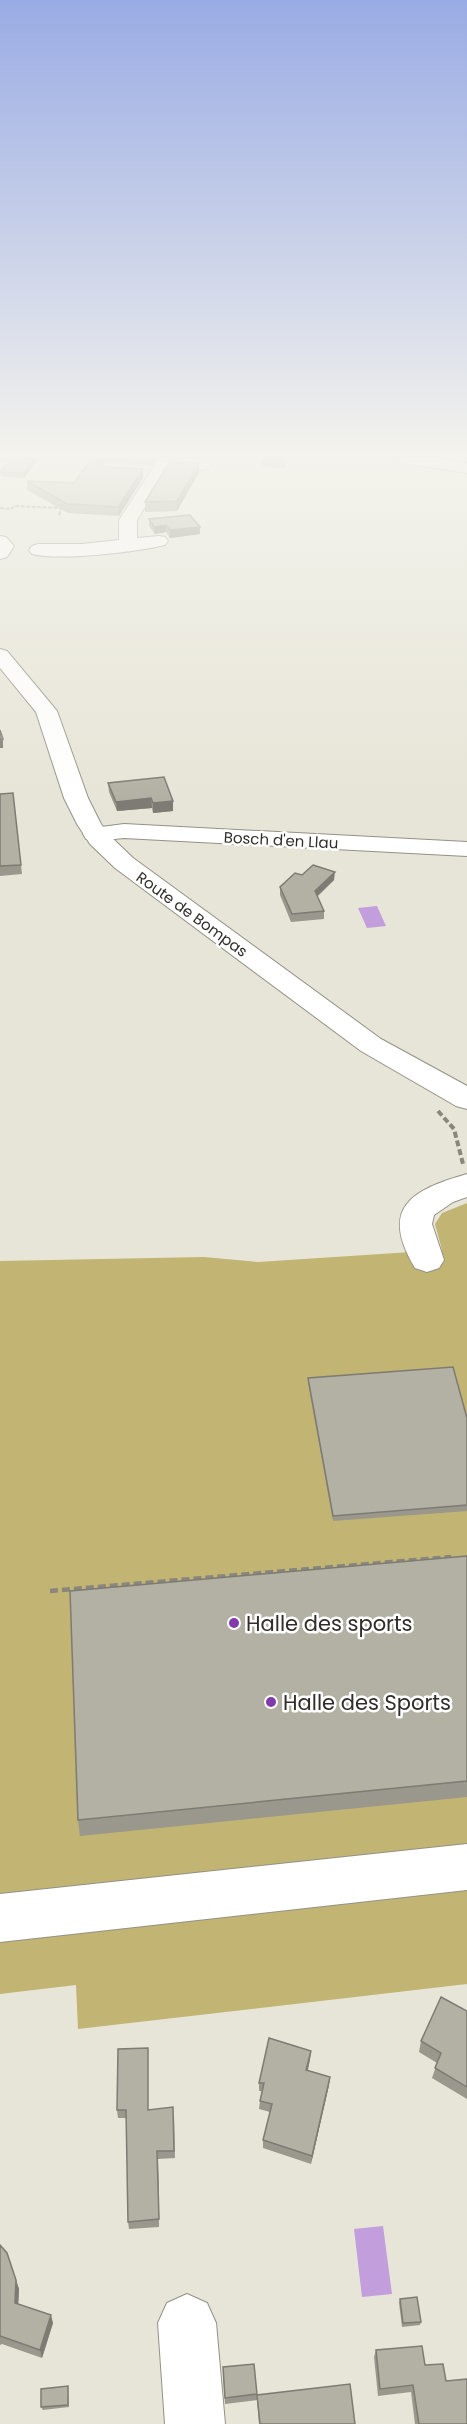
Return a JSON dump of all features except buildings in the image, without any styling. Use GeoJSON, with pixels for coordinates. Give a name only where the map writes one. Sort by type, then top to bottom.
{"type":"FeatureCollection","features":[{"type":"Feature","properties":{"kind":"main road","name":"Route de Bompas"},"geometry":{"type":"LineString","coordinates":[[0,655],[46,711],[76,798],[96,834],[124,863],[371,1045],[467,1099]]}},
{"type":"Feature","properties":{"kind":"main road","name":"Bosch d'en Llau"},"geometry":{"type":"LineString","coordinates":[[96,834],[124,831],[467,849]]}},
{"type":"Feature","properties":{"kind":"main road"},"geometry":{"type":"LineString","coordinates":[[427,1260],[415,1224],[419,1209],[441,1194],[467,1185]]}},
{"type":"Feature","properties":{"kind":"main road"},"geometry":{"type":"LineString","coordinates":[[0,1918],[467,1867]]}},
{"type":"Feature","properties":{"kind":"main road"},"geometry":{"type":"LineString","coordinates":[[187,2323],[195,2424]]}},
{"type":"Feature","properties":{"kind":"path"},"geometry":{"type":"LineString","coordinates":[[50,1590],[455,1557]]}},
{"type":"Feature","properties":{"kind":"shaded area"},"geometry":{"type":"Polygon","coordinates":[[[377,906],[386,926],[367,928],[358,908],[377,906]]]}},
{"type":"Feature","properties":{"kind":"shaded area","name":"Halle des sports"},"geometry":{"type":"Polygon","coordinates":[[[467,1203],[467,1984],[78,2029],[76,1985],[0,1994],[0,1261],[204,1257],[258,1262],[442,1250],[435,1224],[442,1213],[467,1203]]]}},
{"type":"Feature","properties":{"kind":"shaded area"},"geometry":{"type":"Polygon","coordinates":[[[383,2226],[392,2294],[362,2297],[354,2229],[383,2226]]]}},
{"type":"Feature","properties":{"kind":"place","name":"Halle des sports"},"geometry":{"type":"Point","coordinates":[234,1623]}},
{"type":"Feature","properties":{"kind":"place","name":"Halle des Sports"},"geometry":{"type":"Point","coordinates":[271,1702]}}]}
